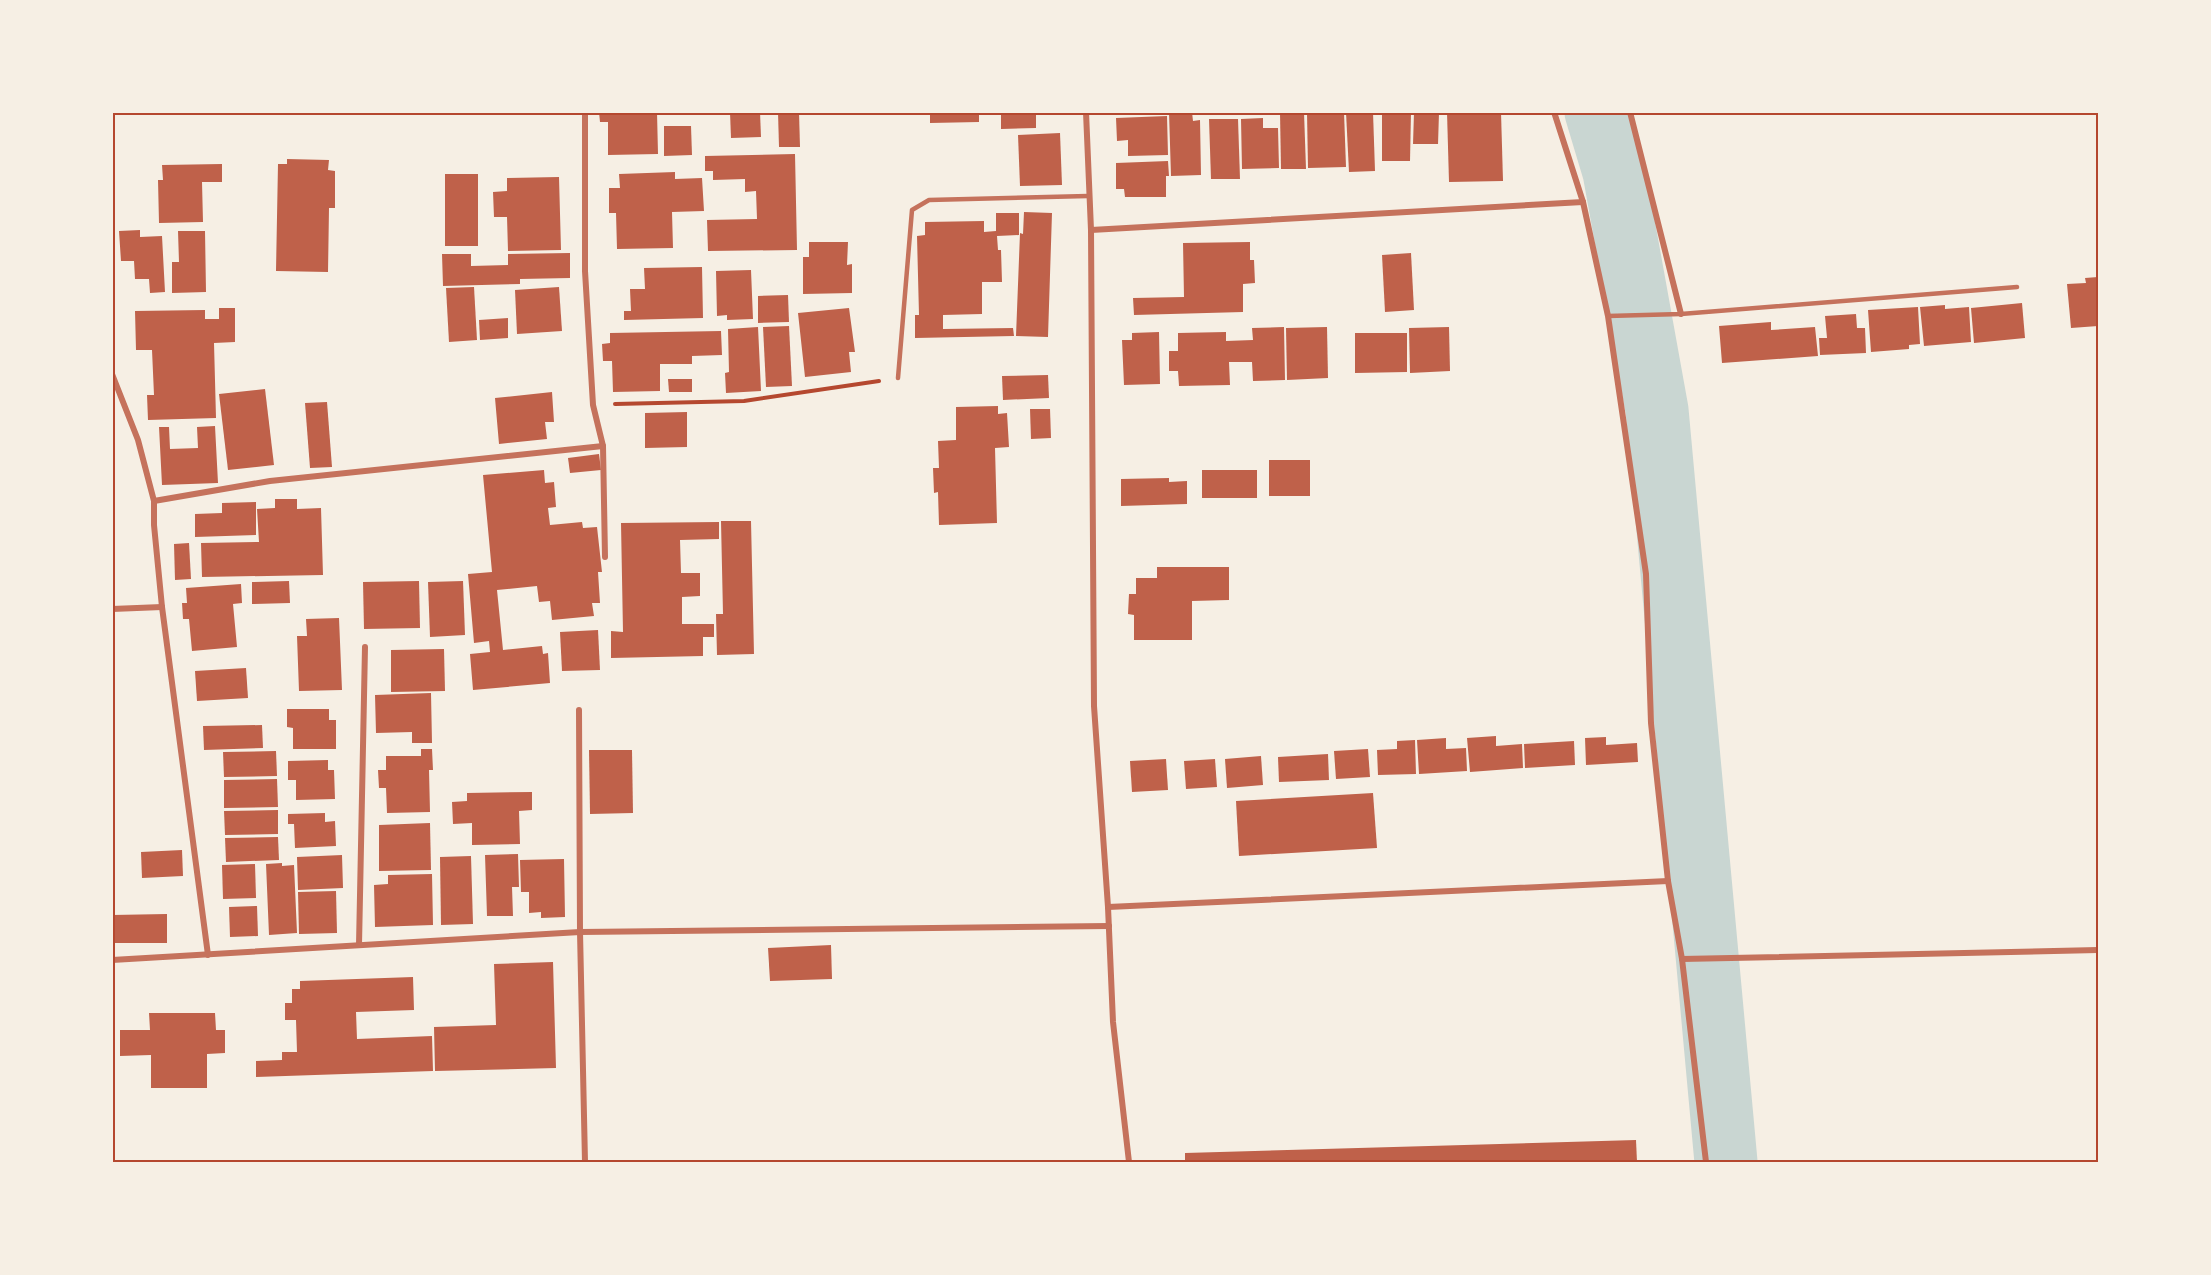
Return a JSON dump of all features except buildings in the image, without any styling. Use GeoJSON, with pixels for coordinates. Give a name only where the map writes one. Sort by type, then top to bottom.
{"type":"FeatureCollection","features":[{"type":"Feature","properties":{"kind":"street"},"geometry":{"type":"LineString","coordinates":[[585,112],[585,271],[593,405],[603,446],[605,557]]}},
{"type":"Feature","properties":{"kind":"street"},"geometry":{"type":"LineString","coordinates":[[1086,112],[1091,230],[1094,706],[1108,907],[1113,1022],[1129,1162]]}},
{"type":"Feature","properties":{"kind":"street"},"geometry":{"type":"LineString","coordinates":[[1554,112],[1583,202],[1608,316],[1646,574],[1651,723],[1668,881],[1682,959],[1706,1162]]}},
{"type":"Feature","properties":{"kind":"street"},"geometry":{"type":"LineString","coordinates":[[1630,112],[1682,314]]}},
{"type":"Feature","properties":{"kind":"street"},"geometry":{"type":"LineString","coordinates":[[1091,230],[1583,202]]}},
{"type":"Feature","properties":{"kind":"street"},"geometry":{"type":"LineString","coordinates":[[112,374],[138,440],[154,501],[154,525],[162,607],[208,955]]}},
{"type":"Feature","properties":{"kind":"street"},"geometry":{"type":"LineString","coordinates":[[154,501],[270,481],[603,446]]}},
{"type":"Feature","properties":{"kind":"street"},"geometry":{"type":"LineString","coordinates":[[112,609],[162,607]]}},
{"type":"Feature","properties":{"kind":"street"},"geometry":{"type":"LineString","coordinates":[[359,945],[365,647]]}},
{"type":"Feature","properties":{"kind":"street"},"geometry":{"type":"LineString","coordinates":[[579,710],[580,932],[585,1162]]}},
{"type":"Feature","properties":{"kind":"street"},"geometry":{"type":"LineString","coordinates":[[1108,907],[1668,881]]}},
{"type":"Feature","properties":{"kind":"street"},"geometry":{"type":"LineString","coordinates":[[112,960],[580,932],[1109,926]]}},
{"type":"Feature","properties":{"kind":"street"},"geometry":{"type":"LineString","coordinates":[[1682,959],[2098,950]]}},
{"type":"Feature","properties":{"kind":"lane"},"geometry":{"type":"LineString","coordinates":[[898,378],[912,210],[929,200],[1088,196]]}},
{"type":"Feature","properties":{"kind":"lane"},"geometry":{"type":"LineString","coordinates":[[1608,316],[1682,314],[2017,287]]}},
{"type":"Feature","properties":{"kind":"path"},"geometry":{"type":"LineString","coordinates":[[593,405],[744,401],[898,378]]}},
{"type":"Feature","properties":{"kind":"waterway"},"geometry":{"type":"LineString","coordinates":[[1596,112],[1614,172],[1657,410],[1726,1162]]}}]}
